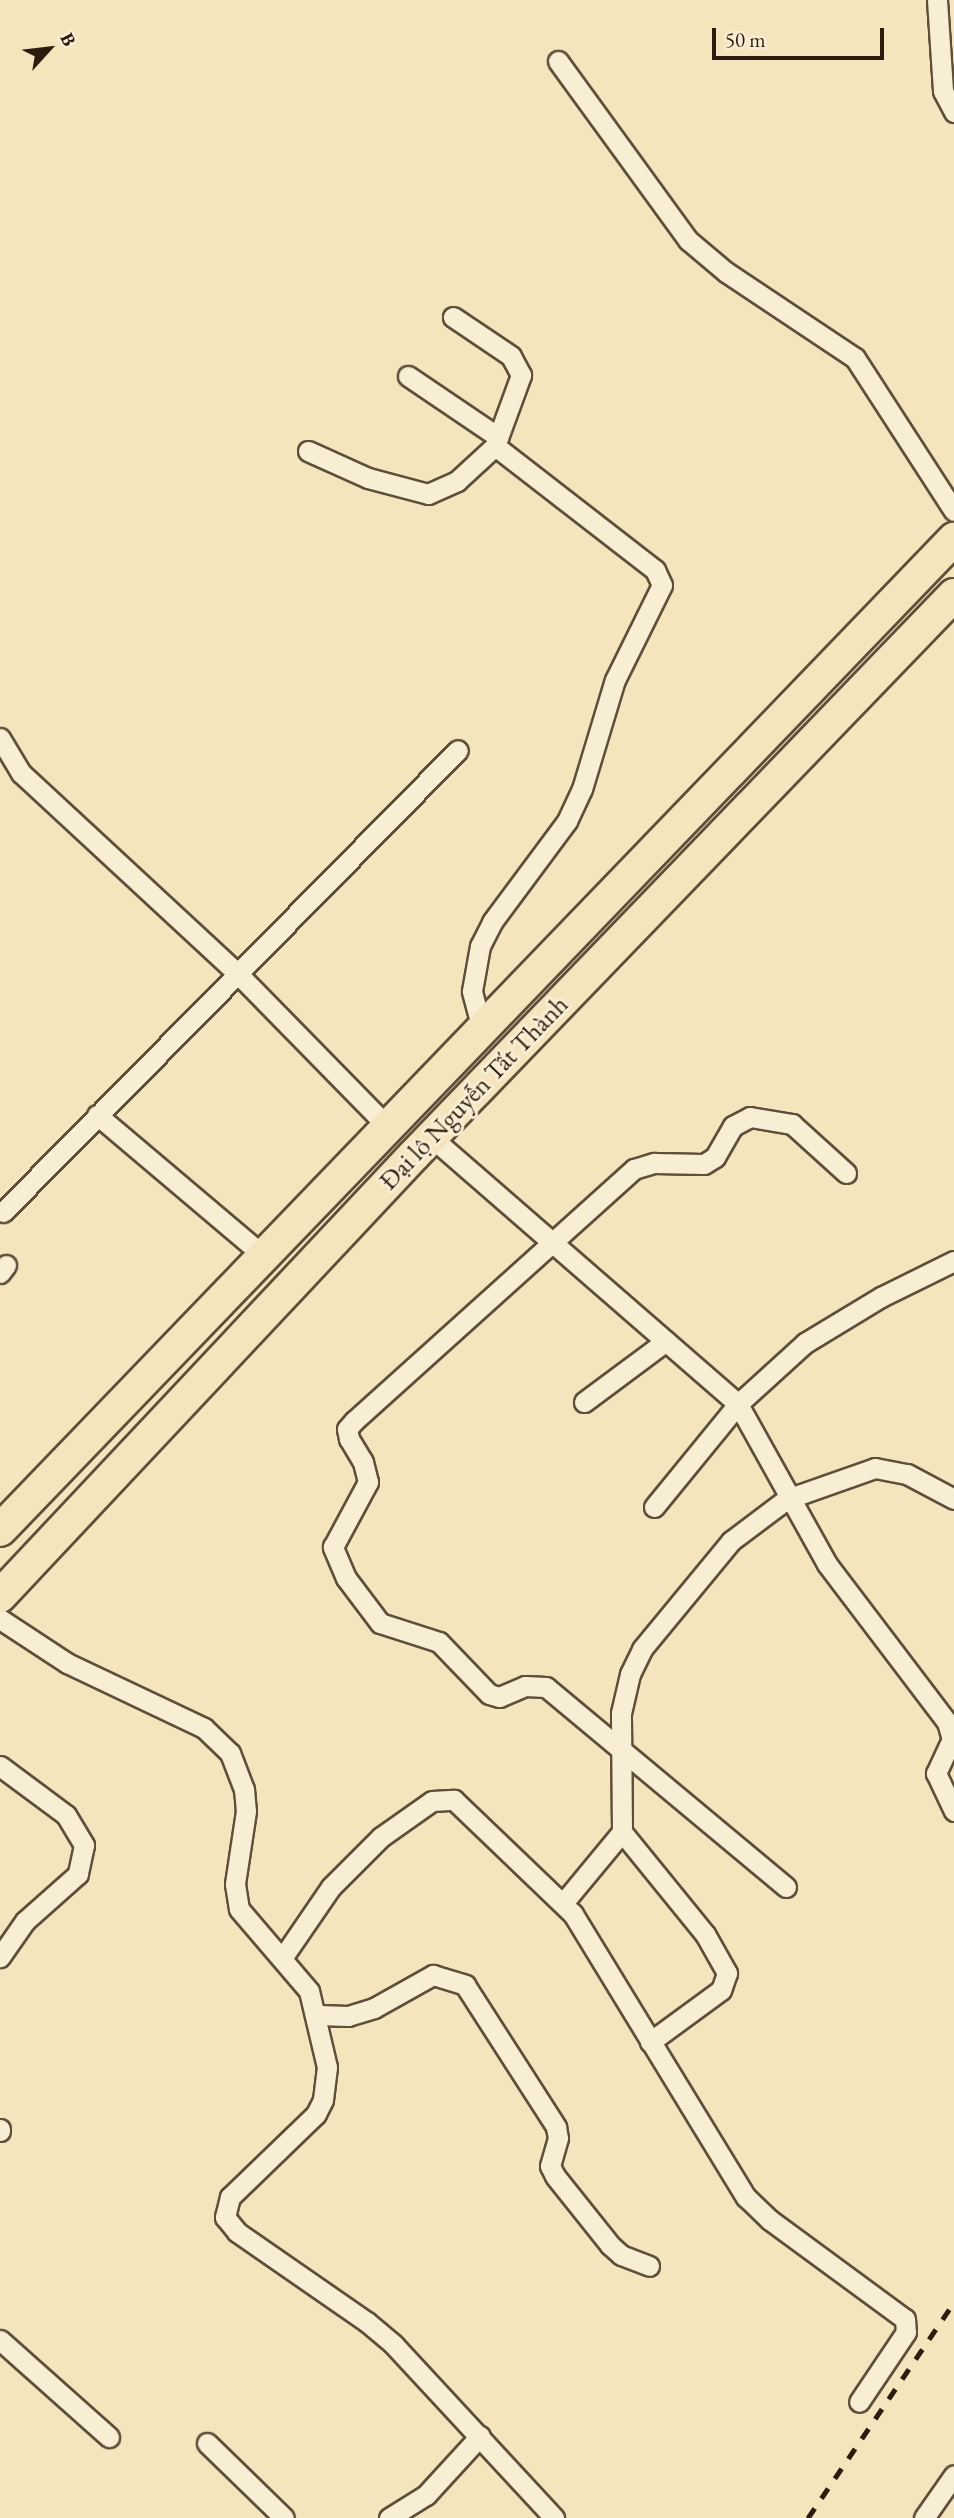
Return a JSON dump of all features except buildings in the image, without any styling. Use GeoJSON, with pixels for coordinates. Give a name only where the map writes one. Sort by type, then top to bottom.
{"type":"FeatureCollection","features":[{"type":"Feature","properties":{"kind":"main road","name":"Đại lộ Nguyễn Tất Thành"},"geometry":{"type":"LineString","coordinates":[[0,1530],[954,539]]}},
{"type":"Feature","properties":{"kind":"main road","name":"Đại lộ Nguyễn Tất Thành"},"geometry":{"type":"LineString","coordinates":[[1,1597],[423,1146],[954,595]]}},
{"type":"Feature","properties":{"kind":"main road"},"geometry":{"type":"LineString","coordinates":[[388,1128],[423,1146]]}},
{"type":"Feature","properties":{"kind":"street"},"geometry":{"type":"LineString","coordinates":[[937,0],[943,91],[954,112]]}},
{"type":"Feature","properties":{"kind":"street"},"geometry":{"type":"LineString","coordinates":[[558,61],[688,240],[726,272],[855,358],[954,511]]}},
{"type":"Feature","properties":{"kind":"street"},"geometry":{"type":"LineString","coordinates":[[308,451],[368,478],[428,494],[457,481],[497,441],[522,375],[511,356],[453,317]]}},
{"type":"Feature","properties":{"kind":"street"},"geometry":{"type":"LineString","coordinates":[[408,376],[497,441],[655,570],[662,585],[611,688],[582,789],[567,821],[492,922],[480,946],[472,991],[482,1029]]}},
{"type":"Feature","properties":{"kind":"street"},"geometry":{"type":"LineString","coordinates":[[0,738],[21,773],[239,975],[388,1128]]}},
{"type":"Feature","properties":{"kind":"street"},"geometry":{"type":"LineString","coordinates":[[3,1212],[458,750]]}},
{"type":"Feature","properties":{"kind":"street"},"geometry":{"type":"LineString","coordinates":[[97,1115],[264,1256]]}},
{"type":"Feature","properties":{"kind":"street"},"geometry":{"type":"LineString","coordinates":[[786,1887],[546,1687],[525,1686],[499,1697],[489,1694],[439,1642],[380,1623],[346,1578],[333,1547],[368,1482],[347,1429],[550,1240],[634,1169],[654,1163],[704,1164],[715,1157],[733,1126],[750,1117],[792,1124],[846,1173]]}},
{"type":"Feature","properties":{"kind":"street"},"geometry":{"type":"LineString","coordinates":[[423,1146],[550,1240],[738,1404],[787,1499],[827,1564],[947,1722],[952,1740],[936,1773],[954,1811]]}},
{"type":"Feature","properties":{"kind":"street"},"geometry":{"type":"LineString","coordinates":[[654,1507],[738,1404],[805,1343],[881,1297],[954,1261]]}},
{"type":"Feature","properties":{"kind":"street"},"geometry":{"type":"LineString","coordinates":[[583,1402],[666,1341]]}},
{"type":"Feature","properties":{"kind":"street"},"geometry":{"type":"LineString","coordinates":[[564,1902],[622,1832],[624,1692],[642,1649],[731,1541],[787,1499],[875,1468],[907,1474],[954,1499]]}},
{"type":"Feature","properties":{"kind":"street"},"geometry":{"type":"LineString","coordinates":[[1,1597],[67,1663],[218,1738],[238,1768],[246,1811],[235,1884],[239,1909],[283,1957],[309,1991],[318,2015],[327,2067],[323,2100],[316,2114],[230,2197],[225,2217],[237,2232],[368,2322],[480,2436],[554,2518]]}},
{"type":"Feature","properties":{"kind":"street"},"geometry":{"type":"LineString","coordinates":[[0,1766],[66,1815],[84,1845],[78,1874],[25,1921],[0,1957]]}},
{"type":"Feature","properties":{"kind":"street"},"geometry":{"type":"LineString","coordinates":[[283,1957],[352,1864],[381,1837],[440,1798],[454,1800],[564,1902],[746,2197],[770,2220],[905,2319],[906,2332],[859,2403]]}},
{"type":"Feature","properties":{"kind":"street"},"geometry":{"type":"LineString","coordinates":[[622,1832],[705,1934],[727,1973],[721,1990],[650,2042]]}},
{"type":"Feature","properties":{"kind":"street"},"geometry":{"type":"LineString","coordinates":[[318,2015],[348,2017],[374,2008],[433,1975],[465,1985],[556,2127],[558,2138],[550,2166],[555,2176],[610,2245],[631,2261],[649,2266]]}},
{"type":"Feature","properties":{"kind":"street"},"geometry":{"type":"LineString","coordinates":[[0,2340],[109,2437]]}},
{"type":"Feature","properties":{"kind":"street"},"geometry":{"type":"LineString","coordinates":[[389,2518],[426,2495],[480,2436]]}},
{"type":"Feature","properties":{"kind":"street"},"geometry":{"type":"LineString","coordinates":[[207,2443],[284,2518]]}},
{"type":"Feature","properties":{"kind":"street"},"geometry":{"type":"LineString","coordinates":[[924,2518],[954,2475]]}},
{"type":"Feature","properties":{"kind":"railway"},"geometry":{"type":"LineString","coordinates":[[808,2518],[954,2302]]}}]}
